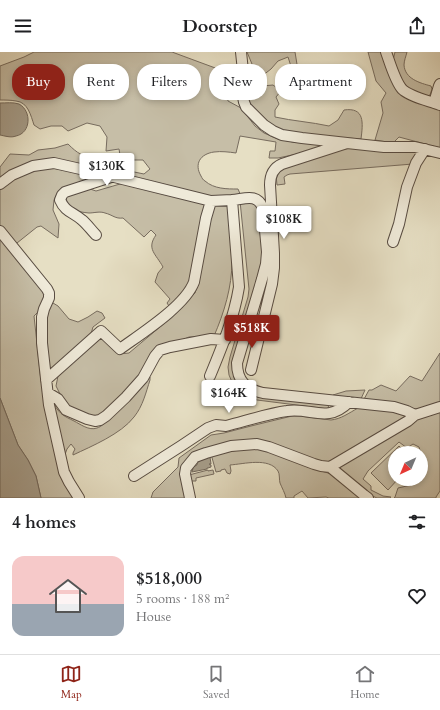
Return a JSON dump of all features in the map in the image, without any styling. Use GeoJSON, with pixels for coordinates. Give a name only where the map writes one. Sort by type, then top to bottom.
{"type":"FeatureCollection","features":[{"type":"Feature","properties":{"kind":"street"},"geometry":{"type":"LineString","coordinates":[[241,52],[243,71],[242,92],[246,107],[264,125],[273,131],[282,135],[302,138],[384,147],[415,147],[440,153]]}},
{"type":"Feature","properties":{"kind":"street"},"geometry":{"type":"LineString","coordinates":[[389,55],[397,81],[402,89],[408,94],[437,104],[440,84]]}},
{"type":"Feature","properties":{"kind":"street"},"geometry":{"type":"LineString","coordinates":[[251,370],[272,284],[274,268],[270,184],[271,175],[278,166],[282,164],[346,143]]}},
{"type":"Feature","properties":{"kind":"street"},"geometry":{"type":"LineString","coordinates":[[393,242],[399,224],[407,187],[416,162],[425,149]]}},
{"type":"Feature","properties":{"kind":"street"},"geometry":{"type":"LineString","coordinates":[[0,184],[12,176],[33,166],[54,163],[211,201],[257,199],[263,208],[267,252],[266,264],[237,363],[237,371],[242,382],[254,391],[263,393],[394,407],[415,414]]}},
{"type":"Feature","properties":{"kind":"street"},"geometry":{"type":"LineString","coordinates":[[96,235],[82,219],[67,210],[60,200],[65,192],[111,177]]}},
{"type":"Feature","properties":{"kind":"street"},"geometry":{"type":"LineString","coordinates":[[210,376],[225,340],[239,287],[232,200]]}},
{"type":"Feature","properties":{"kind":"street"},"geometry":{"type":"LineString","coordinates":[[46,380],[101,332],[120,349],[174,308],[184,298],[194,282],[206,218],[211,201]]}},
{"type":"Feature","properties":{"kind":"street"},"geometry":{"type":"LineString","coordinates":[[0,232],[47,289],[49,298],[42,317],[42,343],[49,405],[64,472],[79,498]]}},
{"type":"Feature","properties":{"kind":"street"},"geometry":{"type":"LineString","coordinates":[[48,393],[58,399],[66,410],[87,419],[95,421],[100,420],[126,397],[143,378],[160,350],[212,340],[225,340]]}},
{"type":"Feature","properties":{"kind":"street"},"geometry":{"type":"LineString","coordinates":[[134,476],[208,428],[216,425],[226,426],[237,424],[247,420],[286,411],[299,410],[318,414],[328,414],[343,408],[349,402]]}},
{"type":"Feature","properties":{"kind":"street"},"geometry":{"type":"LineString","coordinates":[[330,467],[408,421],[415,414],[440,406]]}},
{"type":"Feature","properties":{"kind":"street"},"geometry":{"type":"LineString","coordinates":[[190,498],[185,474],[186,468],[195,457],[231,446],[257,444],[314,464],[330,467],[368,498]]}},
{"type":"Feature","properties":{"kind":"shaded area"},"geometry":{"type":"Polygon","coordinates":[[[34,52],[172,52],[209,66],[209,100],[228,100],[241,108],[255,126],[264,133],[278,139],[293,142],[321,143],[326,146],[316,150],[278,158],[269,158],[270,151],[275,151],[276,142],[240,136],[236,153],[214,152],[202,157],[198,167],[204,180],[212,186],[225,189],[238,189],[241,196],[213,198],[50,161],[0,179],[0,167],[10,154],[29,155],[38,150],[55,148],[68,144],[81,154],[88,157],[97,158],[105,166],[144,174],[150,169],[143,160],[128,160],[120,155],[119,149],[106,151],[107,137],[100,126],[87,123],[68,131],[62,126],[51,126],[40,129],[34,125],[28,110],[23,104],[20,102],[0,100],[0,66],[34,52]]]}},
{"type":"Feature","properties":{"kind":"shaded area"},"geometry":{"type":"Polygon","coordinates":[[[247,52],[295,52],[297,64],[290,64],[288,57],[278,61],[267,72],[267,64],[252,64],[247,52]]]}},
{"type":"Feature","properties":{"kind":"shaded area"},"geometry":{"type":"Polygon","coordinates":[[[368,52],[381,52],[394,82],[440,109],[440,148],[399,137],[393,143],[375,140],[383,113],[381,102],[386,93],[376,81],[368,52]]]}},
{"type":"Feature","properties":{"kind":"shaded area"},"geometry":{"type":"Polygon","coordinates":[[[395,52],[407,52],[404,65],[407,74],[414,80],[431,86],[432,89],[430,95],[428,96],[404,87],[393,60],[395,52]]]}},
{"type":"Feature","properties":{"kind":"shaded area"},"geometry":{"type":"Polygon","coordinates":[[[273,85],[275,86],[275,100],[277,100],[279,104],[275,110],[275,117],[329,126],[338,120],[344,110],[356,111],[361,117],[362,122],[361,139],[306,135],[281,131],[265,122],[247,100],[267,100],[267,86],[273,85]]]}},
{"type":"Feature","properties":{"kind":"shaded area"},"geometry":{"type":"Polygon","coordinates":[[[0,103],[19,104],[23,107],[28,116],[25,131],[12,137],[0,135],[0,103]]]}},
{"type":"Feature","properties":{"kind":"shaded area"},"geometry":{"type":"Polygon","coordinates":[[[354,148],[419,152],[413,164],[290,174],[284,177],[285,184],[277,185],[276,175],[281,169],[344,149],[354,148]]]}},
{"type":"Feature","properties":{"kind":"shaded area"},"geometry":{"type":"Polygon","coordinates":[[[52,168],[97,176],[62,189],[57,194],[54,200],[53,210],[59,224],[58,238],[41,226],[37,227],[15,244],[0,225],[0,187],[28,171],[52,168]]]}},
{"type":"Feature","properties":{"kind":"shaded area"},"geometry":{"type":"Polygon","coordinates":[[[120,184],[127,184],[197,201],[206,206],[191,279],[186,290],[169,306],[167,303],[170,299],[155,282],[158,273],[163,267],[152,248],[153,240],[156,235],[151,230],[144,237],[123,218],[103,212],[89,213],[77,211],[71,208],[67,202],[66,198],[69,195],[90,189],[96,191],[120,184]]]}},
{"type":"Feature","properties":{"kind":"shaded area"},"geometry":{"type":"Polygon","coordinates":[[[249,200],[258,206],[264,252],[237,356],[243,386],[329,403],[328,409],[257,400],[243,394],[237,389],[229,375],[228,367],[230,357],[249,289],[240,201],[249,200]]]}},
{"type":"Feature","properties":{"kind":"shaded area"},"geometry":{"type":"Polygon","coordinates":[[[223,204],[230,206],[232,271],[227,300],[214,336],[189,337],[162,346],[140,377],[105,413],[93,418],[65,404],[56,386],[58,376],[99,338],[101,338],[119,354],[129,353],[167,321],[195,293],[200,277],[208,225],[214,205],[223,204]]]}},
{"type":"Feature","properties":{"kind":"shaded area"},"geometry":{"type":"Polygon","coordinates":[[[0,235],[43,288],[46,297],[40,310],[34,316],[41,381],[55,450],[74,498],[41,498],[36,476],[18,445],[0,398],[0,235]]]}},
{"type":"Feature","properties":{"kind":"shaded area"},"geometry":{"type":"Polygon","coordinates":[[[53,303],[58,306],[69,319],[78,322],[97,311],[102,313],[105,318],[93,327],[90,337],[52,369],[50,369],[43,321],[51,304],[53,303]]]}},
{"type":"Feature","properties":{"kind":"shaded area"},"geometry":{"type":"Polygon","coordinates":[[[440,353],[440,403],[418,409],[412,409],[363,401],[369,390],[381,385],[396,391],[410,376],[422,381],[440,353]]]}},
{"type":"Feature","properties":{"kind":"shaded area"},"geometry":{"type":"Polygon","coordinates":[[[150,377],[142,404],[134,417],[122,429],[97,444],[73,455],[75,449],[71,444],[64,457],[54,406],[63,415],[88,428],[94,429],[100,427],[136,394],[150,377]]]}},
{"type":"Feature","properties":{"kind":"shaded area"},"geometry":{"type":"Polygon","coordinates":[[[365,390],[360,401],[333,398],[333,395],[346,391],[365,390]]]}},
{"type":"Feature","properties":{"kind":"shaded area"},"geometry":{"type":"Polygon","coordinates":[[[0,398],[18,445],[36,476],[41,498],[0,498],[0,398]]]}},
{"type":"Feature","properties":{"kind":"shaded area"},"geometry":{"type":"Polygon","coordinates":[[[358,408],[399,412],[407,417],[326,464],[274,445],[191,457],[188,498],[151,498],[153,492],[178,467],[179,458],[211,435],[292,416],[331,420],[345,416],[358,408]]]}},
{"type":"Feature","properties":{"kind":"shaded area"},"geometry":{"type":"Polygon","coordinates":[[[440,409],[440,491],[436,498],[394,498],[398,488],[407,486],[428,486],[428,446],[417,446],[413,444],[410,446],[404,446],[399,442],[395,446],[388,446],[388,452],[368,471],[363,479],[371,486],[371,490],[383,496],[391,497],[390,498],[377,498],[370,495],[340,470],[340,466],[426,414],[440,409]]]}},
{"type":"Feature","properties":{"kind":"shaded area"},"geometry":{"type":"Polygon","coordinates":[[[245,448],[267,450],[308,467],[334,475],[364,498],[308,498],[302,491],[294,496],[294,498],[286,498],[280,483],[278,471],[269,464],[256,462],[230,465],[230,474],[227,473],[225,469],[216,472],[211,454],[245,448]]]}},
{"type":"Feature","properties":{"kind":"shaded area"},"geometry":{"type":"Polygon","coordinates":[[[210,457],[211,464],[209,464],[211,467],[192,472],[197,463],[202,459],[210,457]]]}},
{"type":"Feature","properties":{"kind":"shaded area"},"geometry":{"type":"Polygon","coordinates":[[[388,457],[388,486],[392,486],[388,490],[371,473],[388,457]]]}},
{"type":"Feature","properties":{"kind":"shaded area"},"geometry":{"type":"Polygon","coordinates":[[[213,470],[214,474],[196,478],[196,481],[191,481],[189,475],[213,470]]]}}]}
